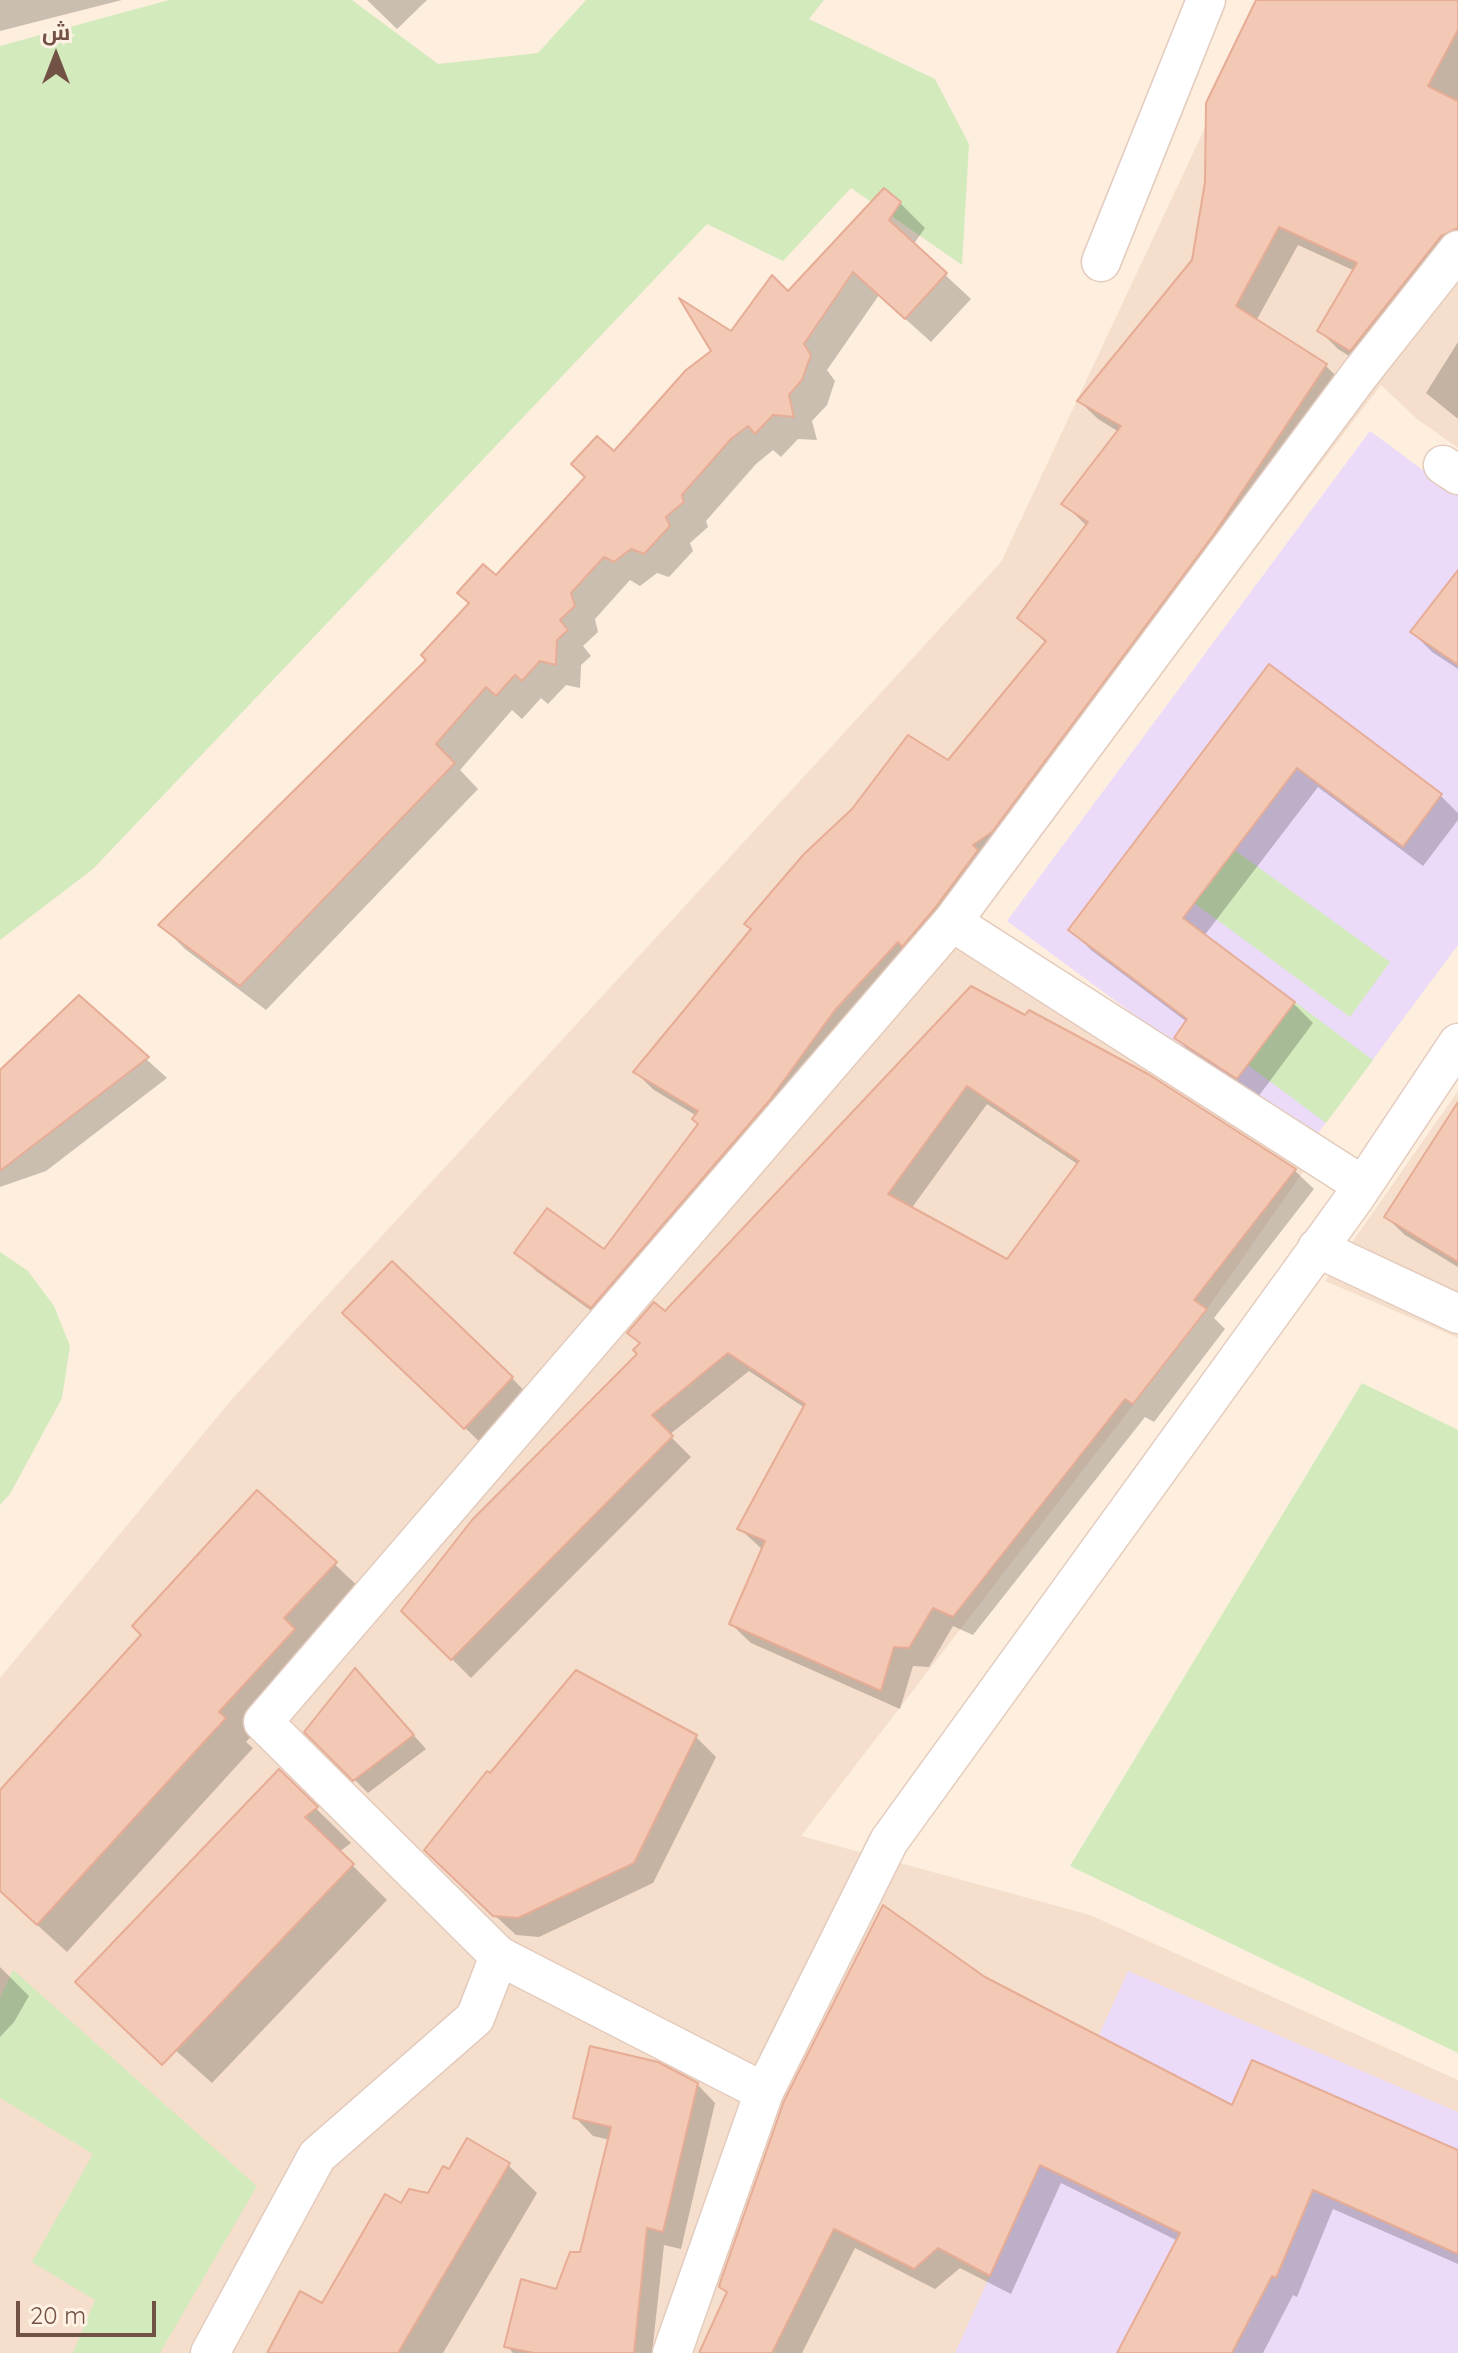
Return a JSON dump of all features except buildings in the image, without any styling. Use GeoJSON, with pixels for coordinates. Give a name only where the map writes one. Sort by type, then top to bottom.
{"type":"FeatureCollection","features":[{"type":"Feature","properties":{"kind":"street"},"geometry":{"type":"LineString","coordinates":[[1101,262],[1206,0]]}},
{"type":"Feature","properties":{"kind":"street"},"geometry":{"type":"LineString","coordinates":[[764,2092],[499,1956],[263,1722],[952,922],[1360,374],[1458,250]]}},
{"type":"Feature","properties":{"kind":"street"},"geometry":{"type":"LineString","coordinates":[[952,922],[1362,1185]]}},
{"type":"Feature","properties":{"kind":"street"},"geometry":{"type":"LineString","coordinates":[[672,2353],[764,2092],[889,1841],[1362,1185],[1458,1043]]}},
{"type":"Feature","properties":{"kind":"street"},"geometry":{"type":"LineString","coordinates":[[1317,1248],[1458,1314]]}},
{"type":"Feature","properties":{"kind":"street"},"geometry":{"type":"LineString","coordinates":[[210,2353],[317,2156],[475,2018],[499,1956]]}},
{"type":"Feature","properties":{"kind":"shaded area"},"geometry":{"type":"Polygon","coordinates":[[[1265,0],[1458,0],[1458,448],[1417,419],[1381,385],[953,943],[1308,1165],[1207,1309],[801,1836],[1090,1915],[1458,2080],[1458,2353],[0,2353],[0,1678],[233,1398],[1001,562],[1265,0]]]}},
{"type":"Feature","properties":{"kind":"shaded area"},"geometry":{"type":"Polygon","coordinates":[[[1370,431],[1458,496],[1458,945],[1310,1144],[1007,921],[1370,431]]]}},
{"type":"Feature","properties":{"kind":"shaded area"},"geometry":{"type":"Polygon","coordinates":[[[1458,1091],[1458,1338],[1325,1281],[1458,1091]]]}},
{"type":"Feature","properties":{"kind":"shaded area"},"geometry":{"type":"Polygon","coordinates":[[[1128,1971],[1458,2112],[1458,2353],[955,2353],[1128,1971]]]}},
{"type":"Feature","properties":{"kind":"green space"},"geometry":{"type":"Polygon","coordinates":[[[169,0],[352,0],[438,64],[538,53],[586,0],[824,0],[809,19],[935,79],[969,144],[962,265],[851,188],[783,261],[707,224],[93,869],[0,940],[0,46],[169,0]]]}},
{"type":"Feature","properties":{"kind":"green space"},"geometry":{"type":"Polygon","coordinates":[[[1233,849],[1390,962],[1350,1017],[1194,903],[1233,849]]]}},
{"type":"Feature","properties":{"kind":"green space"},"geometry":{"type":"Polygon","coordinates":[[[1295,1002],[1373,1060],[1326,1123],[1248,1065],[1295,1002]]]}},
{"type":"Feature","properties":{"kind":"green space"},"geometry":{"type":"Polygon","coordinates":[[[0,1252],[28,1271],[54,1306],[70,1346],[62,1398],[10,1494],[0,1505],[0,1252]]]}},
{"type":"Feature","properties":{"kind":"green space"},"geometry":{"type":"Polygon","coordinates":[[[1362,1383],[1458,1430],[1458,2053],[1070,1866],[1362,1383]]]}},
{"type":"Feature","properties":{"kind":"green space"},"geometry":{"type":"Polygon","coordinates":[[[13,1970],[257,2186],[160,2353],[73,2353],[95,2300],[32,2262],[93,2154],[0,2098],[0,1998],[13,1970]]]}}]}
